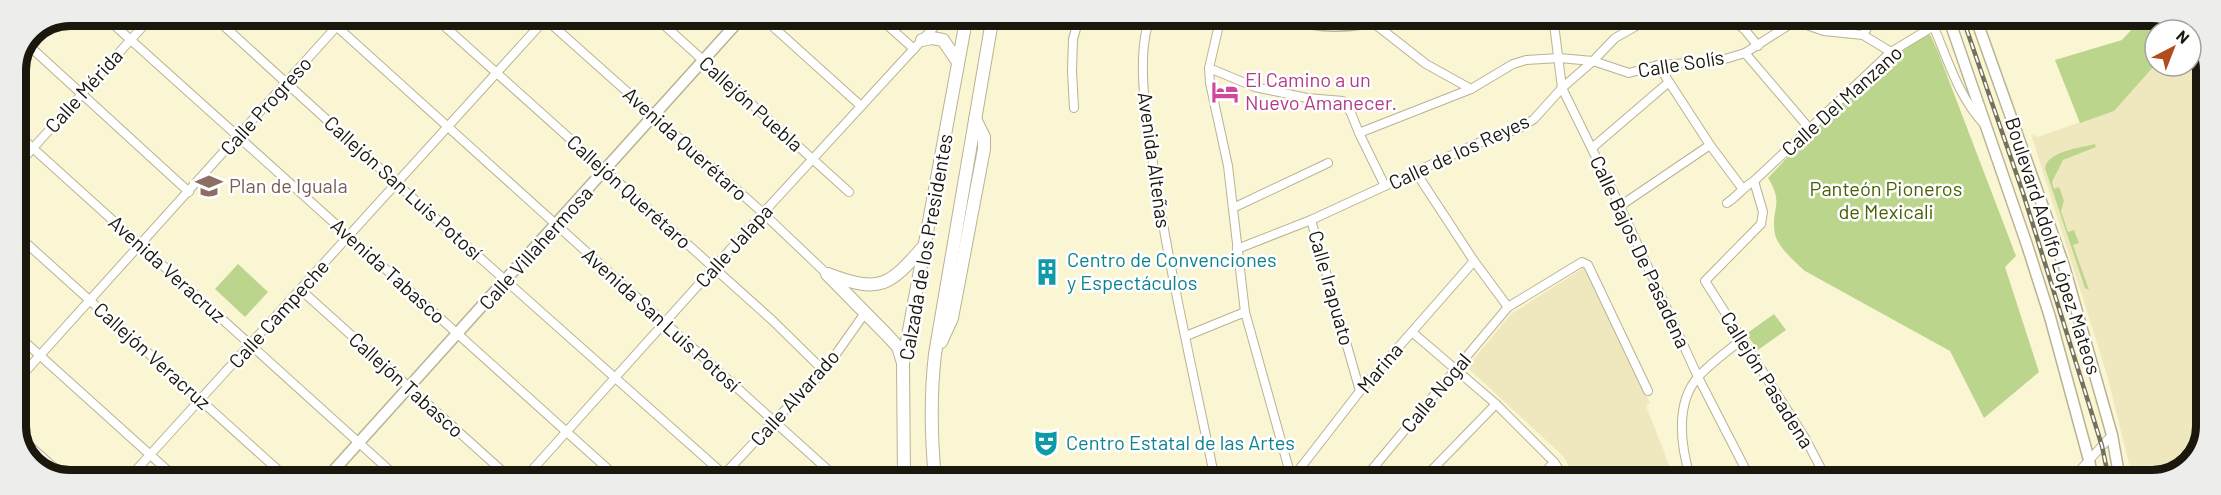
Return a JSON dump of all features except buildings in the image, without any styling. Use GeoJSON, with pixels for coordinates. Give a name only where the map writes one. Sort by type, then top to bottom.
{"type":"FeatureCollection","features":[{"type":"Feature","properties":{"kind":"highway","name":"Calzada de los Presidentes"},"geometry":{"type":"LineString","coordinates":[[904,470],[903,363],[965,26]]}},
{"type":"Feature","properties":{"kind":"highway","name":"Calzada de los Presidentes"},"geometry":{"type":"LineString","coordinates":[[934,470],[931,438],[931,392],[935,354],[992,26]]}},
{"type":"Feature","properties":{"kind":"highway"},"geometry":{"type":"LineString","coordinates":[[991,30],[994,26]]}},
{"type":"Feature","properties":{"kind":"highway"},"geometry":{"type":"LineString","coordinates":[[918,45],[932,38],[943,40],[958,62]]}},
{"type":"Feature","properties":{"kind":"highway"},"geometry":{"type":"LineString","coordinates":[[827,274],[860,285],[875,286],[888,282],[897,275],[926,244]]}},
{"type":"Feature","properties":{"kind":"highway"},"geometry":{"type":"LineString","coordinates":[[827,274],[898,347],[903,363]]}},
{"type":"Feature","properties":{"kind":"main road","name":"Calle Villahermosa"},"geometry":{"type":"LineString","coordinates":[[334,470],[734,26]]}},
{"type":"Feature","properties":{"kind":"main road"},"geometry":{"type":"LineString","coordinates":[[1324,26],[1350,26]]}},
{"type":"Feature","properties":{"kind":"main road","name":"Boulevard Adolfo López Mateos"},"geometry":{"type":"LineString","coordinates":[[1951,26],[2047,307],[2091,470]]}},
{"type":"Feature","properties":{"kind":"main road","name":"Boulevard Adolfo López Mateos"},"geometry":{"type":"LineString","coordinates":[[1980,26],[2058,249],[2112,435],[2118,470]]}},
{"type":"Feature","properties":{"kind":"street","name":"Avenida Tabasco"},"geometry":{"type":"LineString","coordinates":[[115,26],[610,470]]}},
{"type":"Feature","properties":{"kind":"street","name":"Calle Mérida"},"geometry":{"type":"LineString","coordinates":[[26,156],[144,26]]}},
{"type":"Feature","properties":{"kind":"street","name":"Callejón San Luis Potosí"},"geometry":{"type":"LineString","coordinates":[[224,26],[716,470]]}},
{"type":"Feature","properties":{"kind":"street","name":"Callejón Querétaro"},"geometry":{"type":"LineString","coordinates":[[444,26],[824,370]]}},
{"type":"Feature","properties":{"kind":"street","name":"Calle Campeche"},"geometry":{"type":"LineString","coordinates":[[136,470],[449,128],[538,26]]}},
{"type":"Feature","properties":{"kind":"street","name":"Avenida Querétaro"},"geometry":{"type":"LineString","coordinates":[[556,26],[763,213],[827,274]]}},
{"type":"Feature","properties":{"kind":"street","name":"Callejón Puebla"},"geometry":{"type":"LineString","coordinates":[[665,26],[849,192]]}},
{"type":"Feature","properties":{"kind":"street"},"geometry":{"type":"LineString","coordinates":[[772,26],[861,106]]}},
{"type":"Feature","properties":{"kind":"street"},"geometry":{"type":"LineString","coordinates":[[891,26],[918,45]]}},
{"type":"Feature","properties":{"kind":"street","name":"Calle Jalapa"},"geometry":{"type":"LineString","coordinates":[[532,470],[935,26]]}},
{"type":"Feature","properties":{"kind":"street"},"geometry":{"type":"LineString","coordinates":[[1074,108],[1073,39],[1077,26]]}},
{"type":"Feature","properties":{"kind":"street","name":"Avenida Alteñas"},"geometry":{"type":"LineString","coordinates":[[1149,26],[1144,58],[1144,93],[1168,258],[1213,470]]}},
{"type":"Feature","properties":{"kind":"street"},"geometry":{"type":"LineString","coordinates":[[1219,26],[1209,68],[1210,83],[1228,166],[1245,312],[1289,470]]}},
{"type":"Feature","properties":{"kind":"street"},"geometry":{"type":"LineString","coordinates":[[1377,26],[1426,64],[1471,89]]}},
{"type":"Feature","properties":{"kind":"street","name":"Calle Bajos De Pasadena"},"geometry":{"type":"LineString","coordinates":[[1554,26],[1562,88],[1620,206],[1698,377],[1746,470]]}},
{"type":"Feature","properties":{"kind":"street","name":"Calle de los Reyes"},"geometry":{"type":"LineString","coordinates":[[1237,249],[1311,220],[1478,143],[1520,128],[1534,119],[1562,88],[1593,62],[1615,38],[1634,26]]}},
{"type":"Feature","properties":{"kind":"street"},"geometry":{"type":"LineString","coordinates":[[1740,26],[1758,46]]}},
{"type":"Feature","properties":{"kind":"street","name":"Calle Solís"},"geometry":{"type":"LineString","coordinates":[[1359,133],[1471,89],[1514,64],[1539,58],[1559,58],[1593,62],[1629,73],[1658,65],[1718,60],[1745,53],[1758,46],[1783,26]]}},
{"type":"Feature","properties":{"kind":"street"},"geometry":{"type":"LineString","coordinates":[[1812,26],[1824,31],[1863,35],[1891,52]]}},
{"type":"Feature","properties":{"kind":"street"},"geometry":{"type":"LineString","coordinates":[[1863,35],[1868,26]]}},
{"type":"Feature","properties":{"kind":"street"},"geometry":{"type":"LineString","coordinates":[[1934,26],[1963,97],[1971,110],[1986,126]]}},
{"type":"Feature","properties":{"kind":"street","name":"Calle Del Manzano"},"geometry":{"type":"LineString","coordinates":[[1727,203],[1734,199],[1742,188],[1754,181],[1891,52],[1934,26]]}},
{"type":"Feature","properties":{"kind":"street","name":"Calle Progreso"},"geometry":{"type":"LineString","coordinates":[[26,371],[336,27]]}},
{"type":"Feature","properties":{"kind":"street","name":"Avenida San Luis Potosí"},"geometry":{"type":"LineString","coordinates":[[336,27],[828,470]]}},
{"type":"Feature","properties":{"kind":"street"},"geometry":{"type":"LineString","coordinates":[[31,48],[189,192]]}},
{"type":"Feature","properties":{"kind":"street"},"geometry":{"type":"LineString","coordinates":[[1745,53],[1809,128]]}},
{"type":"Feature","properties":{"kind":"street"},"geometry":{"type":"LineString","coordinates":[[1658,65],[1710,145],[1742,188]]}},
{"type":"Feature","properties":{"kind":"street"},"geometry":{"type":"LineString","coordinates":[[1209,68],[1255,87],[1307,98],[1343,101],[1352,113],[1359,133],[1385,186]]}},
{"type":"Feature","properties":{"kind":"street"},"geometry":{"type":"LineString","coordinates":[[1592,148],[1669,82]]}},
{"type":"Feature","properties":{"kind":"street","name":"Avenida Veracruz"},"geometry":{"type":"LineString","coordinates":[[26,142],[389,470]]}},
{"type":"Feature","properties":{"kind":"street"},"geometry":{"type":"LineString","coordinates":[[1620,206],[1710,145]]}},
{"type":"Feature","properties":{"kind":"street"},"geometry":{"type":"LineString","coordinates":[[1233,208],[1328,163]]}},
{"type":"Feature","properties":{"kind":"street"},"geometry":{"type":"LineString","coordinates":[[1415,171],[1474,261],[1508,307]]}},
{"type":"Feature","properties":{"kind":"street","name":"Callejón Pasadena"},"geometry":{"type":"LineString","coordinates":[[1754,181],[1763,212],[1761,224],[1705,281],[1805,438],[1822,470]]}},
{"type":"Feature","properties":{"kind":"street","name":"Calle Irapuato"},"geometry":{"type":"LineString","coordinates":[[1311,220],[1360,391]]}},
{"type":"Feature","properties":{"kind":"street","name":"Callejón Veracruz"},"geometry":{"type":"LineString","coordinates":[[26,243],[278,470]]}},
{"type":"Feature","properties":{"kind":"street","name":"Marina"},"geometry":{"type":"LineString","coordinates":[[1299,470],[1360,391],[1474,261]]}},
{"type":"Feature","properties":{"kind":"street","name":"Calle Nogal"},"geometry":{"type":"LineString","coordinates":[[1371,470],[1508,307],[1579,264],[1588,265],[1648,391]]}},
{"type":"Feature","properties":{"kind":"street","name":"Callejón Tabasco"},"geometry":{"type":"LineString","coordinates":[[301,290],[501,470]]}},
{"type":"Feature","properties":{"kind":"street"},"geometry":{"type":"LineString","coordinates":[[1186,336],[1245,312]]}},
{"type":"Feature","properties":{"kind":"street","name":"Calle Alvarado"},"geometry":{"type":"LineString","coordinates":[[732,470],[774,421],[824,370],[865,313]]}},
{"type":"Feature","properties":{"kind":"street"},"geometry":{"type":"LineString","coordinates":[[1412,332],[1496,404],[1559,470]]}},
{"type":"Feature","properties":{"kind":"street"},"geometry":{"type":"LineString","coordinates":[[1689,470],[1682,428],[1685,398],[1698,377],[1742,339]]}},
{"type":"Feature","properties":{"kind":"street"},"geometry":{"type":"LineString","coordinates":[[26,343],[167,470]]}},
{"type":"Feature","properties":{"kind":"street"},"geometry":{"type":"LineString","coordinates":[[1432,470],[1496,404]]}},
{"type":"Feature","properties":{"kind":"street"},"geometry":{"type":"LineString","coordinates":[[2080,470],[2112,435]]}},
{"type":"Feature","properties":{"kind":"street"},"geometry":{"type":"LineString","coordinates":[[32,448],[53,466]]}},
{"type":"Feature","properties":{"kind":"street"},"geometry":{"type":"LineString","coordinates":[[1547,470],[1554,462]]}},
{"type":"Feature","properties":{"kind":"street"},"geometry":{"type":"LineString","coordinates":[[1301,467],[1304,470]]}},
{"type":"Feature","properties":{"kind":"shaded area"},"geometry":{"type":"Polygon","coordinates":[[[2143,78],[2195,78],[2195,434],[2190,447],[2173,464],[2151,470],[2131,470],[2107,375],[2031,134],[2037,137],[2113,111],[2143,78]]]}},
{"type":"Feature","properties":{"kind":"shaded area"},"geometry":{"type":"Polygon","coordinates":[[[1585,267],[1650,403],[1646,406],[1671,470],[1572,470],[1563,456],[1467,367],[1511,314],[1585,267]]]}},
{"type":"Feature","properties":{"kind":"green space"},"geometry":{"type":"Polygon","coordinates":[[[2135,26],[2143,26],[2143,78],[2114,111],[2080,123],[2055,60],[2122,40],[2135,26]]]}},
{"type":"Feature","properties":{"kind":"green space","name":"Panteón Pioneros de Mexicali"},"geometry":{"type":"Polygon","coordinates":[[[1927,33],[1931,36],[1938,52],[2016,256],[2005,267],[2039,372],[1984,418],[1950,351],[1805,271],[1783,249],[1775,234],[1776,195],[1768,178],[1828,114],[1892,55],[1927,33]]]}},
{"type":"Feature","properties":{"kind":"green space"},"geometry":{"type":"Polygon","coordinates":[[[2095,144],[2096,147],[2063,160],[2052,182],[2054,189],[2059,187],[2064,201],[2061,211],[2068,232],[2074,230],[2079,243],[2073,245],[2089,290],[2085,288],[2045,168],[2047,162],[2058,154],[2095,144]]]}},
{"type":"Feature","properties":{"kind":"green space"},"geometry":{"type":"Polygon","coordinates":[[[238,264],[268,292],[245,317],[215,289],[238,264]]]}},
{"type":"Feature","properties":{"kind":"green space"},"geometry":{"type":"Polygon","coordinates":[[[1774,314],[1786,330],[1758,350],[1746,334],[1774,314]]]}},
{"type":"Feature","properties":{"kind":"railway"},"geometry":{"type":"LineString","coordinates":[[1965,26],[2023,193],[2102,446],[2107,470]]}},
{"type":"Feature","properties":{"kind":"place","name":"El Camino a un Nuevo Amanecer."},"geometry":{"type":"Point","coordinates":[1225,92]}},
{"type":"Feature","properties":{"kind":"place","name":"Plan de Iguala"},"geometry":{"type":"Point","coordinates":[209,186]}},
{"type":"Feature","properties":{"kind":"place","name":"Centro de Convenciones y Espectáculos"},"geometry":{"type":"Point","coordinates":[1047,272]}},
{"type":"Feature","properties":{"kind":"place","name":"Centro Estatal de las Artes"},"geometry":{"type":"Point","coordinates":[1046,443]}}]}
